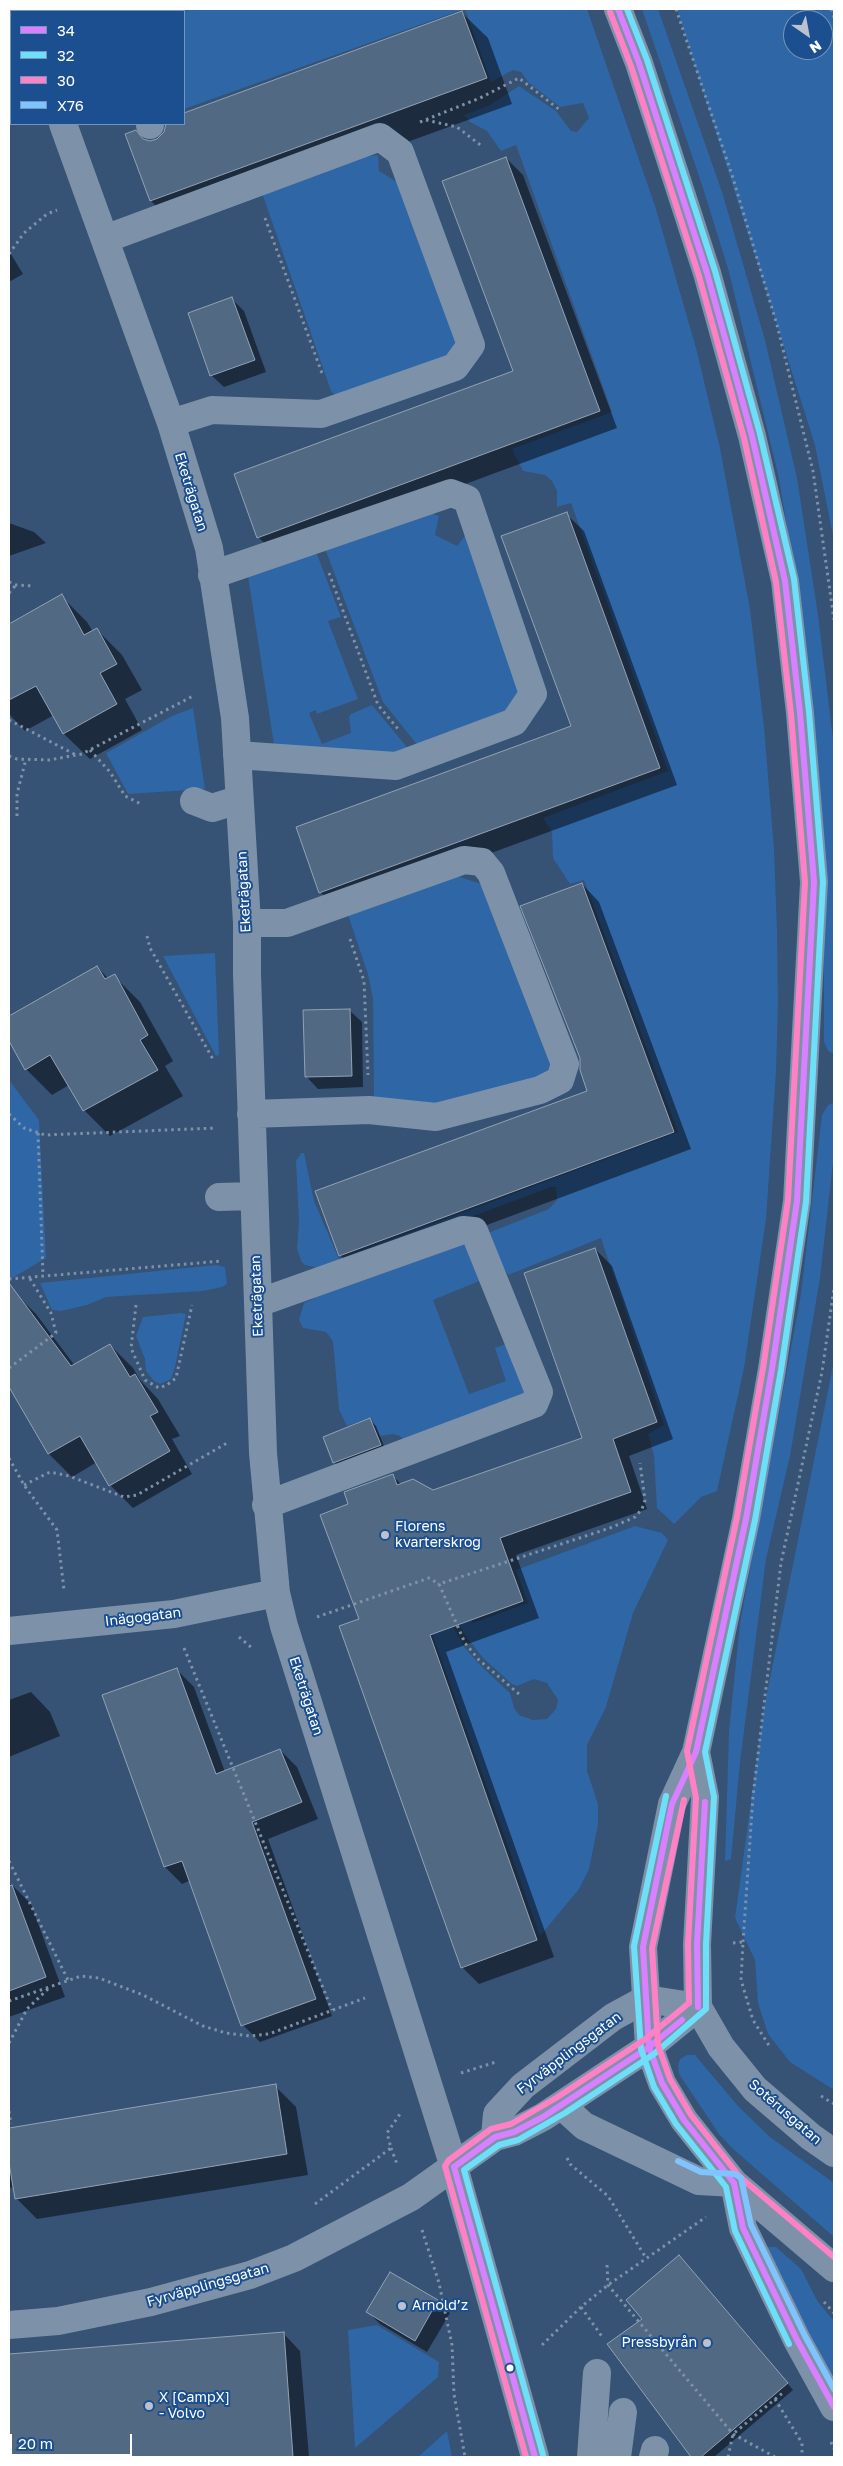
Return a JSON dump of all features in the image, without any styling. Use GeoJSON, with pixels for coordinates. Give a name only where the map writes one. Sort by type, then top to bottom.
{"type":"FeatureCollection","features":[{"type":"Feature","properties":{"kind":"street","name":"Sotérusgatan"},"geometry":{"type":"LineString","coordinates":[[618,9],[707,273],[756,455],[785,582],[800,713],[814,882],[797,1201],[746,1519],[696,1752],[672,1804],[643,1947],[649,2047],[662,2083],[684,2120],[734,2183],[834,2268]]}},
{"type":"Feature","properties":{"kind":"street","name":"Eketrägatan"},"geometry":{"type":"LineString","coordinates":[[63,125],[171,423],[208,548],[235,718],[238,800],[247,922],[253,1196],[266,1505],[276,1593],[284,1626],[454,2167],[535,2457]]}},
{"type":"Feature","properties":{"kind":"street"},"geometry":{"type":"LineString","coordinates":[[106,239],[380,137],[400,152],[471,344],[455,367],[321,414],[212,410],[171,423]]}},
{"type":"Feature","properties":{"kind":"street"},"geometry":{"type":"LineString","coordinates":[[212,575],[451,493],[467,499],[533,694],[514,722],[396,766],[237,755]]}},
{"type":"Feature","properties":{"kind":"street"},"geometry":{"type":"LineString","coordinates":[[194,801],[212,808],[238,800]]}},
{"type":"Feature","properties":{"kind":"street"},"geometry":{"type":"LineString","coordinates":[[247,922],[287,923],[464,860],[482,862],[491,873],[565,1064],[560,1080],[540,1090],[436,1117],[369,1110],[251,1114]]}},
{"type":"Feature","properties":{"kind":"street"},"geometry":{"type":"LineString","coordinates":[[218,1197],[253,1196]]}},
{"type":"Feature","properties":{"kind":"street"},"geometry":{"type":"LineString","coordinates":[[258,1303],[463,1230],[474,1231],[539,1392],[534,1404],[266,1505]]}},
{"type":"Feature","properties":{"kind":"street","name":"Inägogatan"},"geometry":{"type":"LineString","coordinates":[[9,1631],[174,1614],[276,1593]]}},
{"type":"Feature","properties":{"kind":"street","name":"Sotérusgatan"},"geometry":{"type":"LineString","coordinates":[[696,1752],[706,1797],[697,1944],[698,2007],[721,2047],[755,2089],[834,2153]]}},
{"type":"Feature","properties":{"kind":"street"},"geometry":{"type":"LineString","coordinates":[[646,1999],[698,2007]]}},
{"type":"Feature","properties":{"kind":"street","name":"Fyrväpplingsgatan"},"geometry":{"type":"LineString","coordinates":[[495,2137],[496,2114],[522,2086],[613,2017],[646,1999]]}},
{"type":"Feature","properties":{"kind":"street","name":"Fyrväpplingsgatan"},"geometry":{"type":"LineString","coordinates":[[9,2325],[58,2321],[151,2302],[250,2275],[294,2258],[411,2197],[495,2137],[514,2132],[562,2105],[649,2047],[698,2007]]}},
{"type":"Feature","properties":{"kind":"street"},"geometry":{"type":"LineString","coordinates":[[562,2105],[584,2126],[699,2181],[734,2183],[743,2228],[797,2340],[834,2407]]}},
{"type":"Feature","properties":{"kind":"street"},"geometry":{"type":"LineString","coordinates":[[591,2457],[597,2373]]}},
{"type":"Feature","properties":{"kind":"street"},"geometry":{"type":"LineString","coordinates":[[618,2457],[624,2412]]}},
{"type":"Feature","properties":{"kind":"path"},"geometry":{"type":"LineString","coordinates":[[676,9],[732,175],[777,325],[813,471],[834,620]]}},
{"type":"Feature","properties":{"kind":"path"},"geometry":{"type":"LineString","coordinates":[[831,9],[834,18]]}},
{"type":"Feature","properties":{"kind":"path"},"geometry":{"type":"LineString","coordinates":[[380,137],[480,98],[519,78],[561,111]]}},
{"type":"Feature","properties":{"kind":"path"},"geometry":{"type":"LineString","coordinates":[[424,120],[438,121],[457,127],[483,147]]}},
{"type":"Feature","properties":{"kind":"path"},"geometry":{"type":"LineString","coordinates":[[253,184],[335,409]]}},
{"type":"Feature","properties":{"kind":"path"},"geometry":{"type":"LineString","coordinates":[[9,254],[24,233],[47,214],[61,208]]}},
{"type":"Feature","properties":{"kind":"path"},"geometry":{"type":"LineString","coordinates":[[316,540],[378,705],[421,757]]}},
{"type":"Feature","properties":{"kind":"path"},"geometry":{"type":"LineString","coordinates":[[9,582],[16,585],[33,586]]}},
{"type":"Feature","properties":{"kind":"path"},"geometry":{"type":"LineString","coordinates":[[9,593],[16,585]]}},
{"type":"Feature","properties":{"kind":"path"},"geometry":{"type":"LineString","coordinates":[[9,756],[49,760],[77,755],[195,695]]}},
{"type":"Feature","properties":{"kind":"path"},"geometry":{"type":"LineString","coordinates":[[9,720],[77,755]]}},
{"type":"Feature","properties":{"kind":"path"},"geometry":{"type":"LineString","coordinates":[[90,750],[110,772],[125,796],[141,804]]}},
{"type":"Feature","properties":{"kind":"path"},"geometry":{"type":"LineString","coordinates":[[17,816],[17,794],[26,759]]}},
{"type":"Feature","properties":{"kind":"path"},"geometry":{"type":"LineString","coordinates":[[338,905],[364,981],[369,1110]]}},
{"type":"Feature","properties":{"kind":"path"},"geometry":{"type":"LineString","coordinates":[[147,936],[150,948],[217,1065]]}},
{"type":"Feature","properties":{"kind":"path"},"geometry":{"type":"LineString","coordinates":[[9,1114],[24,1128],[45,1136],[224,1128]]}},
{"type":"Feature","properties":{"kind":"path"},"geometry":{"type":"LineString","coordinates":[[38,1134],[42,1276]]}},
{"type":"Feature","properties":{"kind":"path"},"geometry":{"type":"LineString","coordinates":[[9,1279],[229,1260]]}},
{"type":"Feature","properties":{"kind":"path"},"geometry":{"type":"LineString","coordinates":[[9,1368],[56,1333],[50,1313],[29,1277]]}},
{"type":"Feature","properties":{"kind":"path"},"geometry":{"type":"LineString","coordinates":[[773,2052],[753,2020],[742,1980],[753,1796],[781,1563],[822,1372],[834,1288]]}},
{"type":"Feature","properties":{"kind":"path"},"geometry":{"type":"LineString","coordinates":[[136,1305],[131,1348],[145,1380],[159,1388],[176,1378],[192,1305]]}},
{"type":"Feature","properties":{"kind":"path"},"geometry":{"type":"LineString","coordinates":[[24,1485],[50,1472],[69,1476],[124,1497],[137,1495],[236,1438]]}},
{"type":"Feature","properties":{"kind":"path"},"geometry":{"type":"LineString","coordinates":[[9,1459],[24,1485],[57,1530],[70,1625]]}},
{"type":"Feature","properties":{"kind":"path"},"geometry":{"type":"LineString","coordinates":[[439,1584],[610,1528],[635,1517],[642,1509],[645,1500],[640,1463]]}},
{"type":"Feature","properties":{"kind":"path"},"geometry":{"type":"LineString","coordinates":[[314,1608],[316,1617],[429,1578],[439,1584],[465,1643],[479,1660],[519,1694]]}},
{"type":"Feature","properties":{"kind":"path"},"geometry":{"type":"LineString","coordinates":[[183,1646],[332,2010]]}},
{"type":"Feature","properties":{"kind":"path"},"geometry":{"type":"LineString","coordinates":[[9,1861],[68,1980]]}},
{"type":"Feature","properties":{"kind":"path"},"geometry":{"type":"LineString","coordinates":[[697,1944],[743,1942]]}},
{"type":"Feature","properties":{"kind":"path"},"geometry":{"type":"LineString","coordinates":[[9,2001],[81,1976],[99,1978],[118,1984],[203,2026],[226,2033],[250,2036],[269,2034],[372,1995]]}},
{"type":"Feature","properties":{"kind":"path"},"geometry":{"type":"LineString","coordinates":[[9,2043],[27,2009],[55,1984]]}},
{"type":"Feature","properties":{"kind":"path"},"geometry":{"type":"LineString","coordinates":[[465,2457],[454,2394],[452,2345],[440,2282],[387,2133],[395,2119],[405,2108],[430,2092],[462,2072],[503,2059]]}},
{"type":"Feature","properties":{"kind":"path"},"geometry":{"type":"LineString","coordinates":[[817,2094],[834,2104]]}},
{"type":"Feature","properties":{"kind":"path"},"geometry":{"type":"LineString","coordinates":[[9,2111],[11,2124]]}},
{"type":"Feature","properties":{"kind":"path"},"geometry":{"type":"LineString","coordinates":[[307,2210],[391,2148]]}},
{"type":"Feature","properties":{"kind":"path"},"geometry":{"type":"LineString","coordinates":[[564,2151],[570,2164],[608,2196],[646,2258]]}},
{"type":"Feature","properties":{"kind":"path"},"geometry":{"type":"LineString","coordinates":[[540,2347],[608,2284],[708,2216]]}},
{"type":"Feature","properties":{"kind":"path"},"geometry":{"type":"LineString","coordinates":[[607,2265],[608,2284],[733,2434],[775,2457]]}},
{"type":"Feature","properties":{"kind":"path"},"geometry":{"type":"LineString","coordinates":[[728,2457],[733,2434],[792,2386]]}},
{"type":"Feature","properties":{"kind":"path"},"geometry":{"type":"LineString","coordinates":[[775,2399],[802,2443],[802,2457]]}},
{"type":"Feature","properties":{"kind":"shaded area"},"geometry":{"type":"Polygon","coordinates":[[[464,9],[185,109],[185,10],[148,10],[464,9]]]}},
{"type":"Feature","properties":{"kind":"shaded area"},"geometry":{"type":"Polygon","coordinates":[[[465,9],[587,9],[656,209],[696,348],[720,448],[750,609],[764,727],[774,849],[777,931],[778,1003],[776,1072],[766,1219],[744,1368],[717,1491],[701,1497],[674,1524],[657,1508],[654,1456],[648,1434],[664,1425],[601,1238],[508,1275],[483,1235],[549,1209],[557,1200],[556,1187],[551,1187],[349,1262],[318,1268],[305,1265],[301,1261],[297,1248],[299,1222],[296,1161],[301,1153],[304,1153],[314,1201],[339,1259],[678,1132],[584,880],[570,884],[553,858],[552,832],[543,818],[668,771],[571,503],[557,507],[557,491],[552,481],[545,475],[523,471],[512,449],[612,412],[516,145],[501,151],[487,131],[470,122],[464,115],[490,105],[519,86],[556,111],[571,131],[577,132],[589,118],[583,103],[560,107],[529,83],[521,72],[513,70],[491,82],[465,9]]]}},
{"type":"Feature","properties":{"kind":"shaded area"},"geometry":{"type":"Polygon","coordinates":[[[642,9],[658,9],[723,195],[765,340],[797,478],[818,615],[834,747],[834,1053],[828,1051],[824,1042],[824,857],[810,678],[798,591],[778,474],[729,272],[702,185],[642,9]]]}},
{"type":"Feature","properties":{"kind":"shaded area"},"geometry":{"type":"Polygon","coordinates":[[[677,9],[834,9],[834,541],[815,445],[677,9]]]}},
{"type":"Feature","properties":{"kind":"shaded area"},"geometry":{"type":"Polygon","coordinates":[[[378,155],[379,171],[397,182],[461,353],[347,408],[331,391],[262,193],[359,157],[378,155]]]}},
{"type":"Feature","properties":{"kind":"shaded area"},"geometry":{"type":"Polygon","coordinates":[[[423,510],[439,516],[435,535],[457,546],[468,532],[475,535],[522,705],[426,756],[383,702],[324,546],[423,510]]]}},
{"type":"Feature","properties":{"kind":"shaded area"},"geometry":{"type":"Polygon","coordinates":[[[315,549],[341,617],[328,621],[358,699],[317,714],[316,710],[309,713],[322,744],[351,733],[349,717],[351,714],[372,705],[411,752],[402,755],[274,745],[248,576],[315,549]]]}},
{"type":"Feature","properties":{"kind":"shaded area"},"geometry":{"type":"Polygon","coordinates":[[[193,708],[205,789],[128,794],[106,753],[172,716],[193,708]]]}},
{"type":"Feature","properties":{"kind":"shaded area"},"geometry":{"type":"Polygon","coordinates":[[[454,875],[481,884],[553,1069],[453,1119],[374,1100],[373,999],[368,974],[347,912],[454,875]]]}},
{"type":"Feature","properties":{"kind":"shaded area"},"geometry":{"type":"Polygon","coordinates":[[[215,953],[219,1055],[216,1056],[163,956],[215,953]]]}},
{"type":"Feature","properties":{"kind":"shaded area"},"geometry":{"type":"Polygon","coordinates":[[[9,1080],[39,1120],[46,1258],[9,1280],[9,1080]]]}},
{"type":"Feature","properties":{"kind":"shaded area"},"geometry":{"type":"Polygon","coordinates":[[[833,1103],[834,1154],[820,1278],[790,1456],[766,1559],[740,1762],[731,1859],[725,1861],[729,1731],[740,1623],[801,1294],[822,1115],[828,1105],[833,1103]]]}},
{"type":"Feature","properties":{"kind":"shaded area"},"geometry":{"type":"Polygon","coordinates":[[[473,1237],[494,1275],[433,1300],[469,1394],[506,1381],[495,1348],[522,1338],[537,1391],[405,1441],[400,1436],[393,1434],[380,1436],[371,1417],[347,1426],[339,1410],[333,1341],[326,1332],[303,1328],[299,1320],[304,1303],[336,1288],[473,1237]]]}},
{"type":"Feature","properties":{"kind":"shaded area"},"geometry":{"type":"Polygon","coordinates":[[[216,1265],[225,1267],[227,1284],[222,1287],[203,1291],[106,1297],[87,1305],[61,1311],[52,1310],[40,1283],[216,1265]]]}},
{"type":"Feature","properties":{"kind":"shaded area"},"geometry":{"type":"Polygon","coordinates":[[[186,1314],[175,1367],[171,1379],[160,1384],[154,1381],[146,1371],[145,1359],[136,1336],[143,1317],[186,1314]]]}},
{"type":"Feature","properties":{"kind":"shaded area"},"geometry":{"type":"Polygon","coordinates":[[[834,1361],[834,2090],[790,2062],[768,2034],[758,2003],[755,1960],[735,1918],[764,1708],[834,1361]]]}},
{"type":"Feature","properties":{"kind":"shaded area"},"geometry":{"type":"Polygon","coordinates":[[[635,1526],[662,1533],[668,1540],[633,1613],[606,1707],[587,1745],[587,1771],[598,1804],[598,1825],[589,1869],[579,1889],[540,1936],[421,1602],[449,1620],[465,1648],[510,1693],[514,1708],[519,1715],[533,1720],[547,1719],[556,1709],[558,1700],[547,1683],[534,1679],[517,1686],[512,1684],[483,1658],[465,1635],[456,1618],[460,1590],[473,1623],[528,1603],[516,1570],[635,1526]]]}},
{"type":"Feature","properties":{"kind":"shaded area"},"geometry":{"type":"Polygon","coordinates":[[[687,2055],[695,2055],[738,2106],[770,2137],[834,2183],[834,2237],[732,2148],[719,2134],[679,2074],[678,2065],[680,2059],[687,2055]]]}},
{"type":"Feature","properties":{"kind":"shaded area"},"geometry":{"type":"Polygon","coordinates":[[[769,2247],[776,2247],[801,2269],[818,2302],[834,2321],[834,2378],[764,2253],[769,2247]]]}},
{"type":"Feature","properties":{"kind":"shaded area"},"geometry":{"type":"Polygon","coordinates":[[[377,2325],[439,2362],[438,2377],[355,2448],[348,2330],[377,2325]]]}},
{"type":"Feature","properties":{"kind":"shaded area"},"geometry":{"type":"Polygon","coordinates":[[[447,2431],[452,2457],[418,2457],[447,2431]]]}},
{"type":"Feature","properties":{"kind":"building"},"geometry":{"type":"Polygon","coordinates":[[[462,11],[487,78],[150,201],[125,134],[136,130],[143,139],[150,141],[157,139],[164,132],[166,125],[185,125],[185,113],[462,11]]]}},
{"type":"Feature","properties":{"kind":"building"},"geometry":{"type":"Polygon","coordinates":[[[506,157],[600,411],[257,538],[234,474],[513,371],[442,181],[506,157]]]}},
{"type":"Feature","properties":{"kind":"building"},"geometry":{"type":"Polygon","coordinates":[[[232,297],[255,360],[210,376],[188,313],[232,297]]]}},
{"type":"Feature","properties":{"kind":"building"},"geometry":{"type":"Polygon","coordinates":[[[567,512],[660,768],[319,893],[296,827],[571,726],[501,536],[567,512]]]}},
{"type":"Feature","properties":{"kind":"building"},"geometry":{"type":"Polygon","coordinates":[[[62,594],[84,635],[97,628],[117,664],[100,673],[117,704],[63,734],[36,686],[9,700],[9,624],[62,594]]]}},
{"type":"Feature","properties":{"kind":"building"},"geometry":{"type":"Polygon","coordinates":[[[582,883],[674,1132],[339,1256],[315,1191],[587,1091],[580,1070],[580,1058],[520,906],[582,883]]]}},
{"type":"Feature","properties":{"kind":"building"},"geometry":{"type":"Polygon","coordinates":[[[97,966],[105,979],[115,974],[148,1035],[140,1040],[158,1070],[83,1111],[50,1055],[25,1070],[9,1041],[9,1016],[97,966]]]}},
{"type":"Feature","properties":{"kind":"building"},"geometry":{"type":"Polygon","coordinates":[[[350,1009],[352,1076],[305,1077],[303,1010],[350,1009]]]}},
{"type":"Feature","properties":{"kind":"building"},"geometry":{"type":"Polygon","coordinates":[[[595,1248],[657,1422],[613,1439],[631,1492],[500,1538],[523,1601],[430,1635],[537,1940],[461,1968],[339,1626],[359,1619],[320,1515],[348,1504],[344,1492],[393,1474],[397,1485],[413,1479],[433,1490],[582,1438],[524,1273],[595,1248]]]}},
{"type":"Feature","properties":{"kind":"building"},"geometry":{"type":"Polygon","coordinates":[[[9,1283],[71,1366],[110,1344],[130,1377],[135,1374],[158,1412],[150,1416],[170,1451],[109,1486],[80,1436],[48,1454],[9,1387],[9,1283]]]}},
{"type":"Feature","properties":{"kind":"building"},"geometry":{"type":"Polygon","coordinates":[[[370,1418],[381,1445],[333,1463],[323,1437],[370,1418]]]}},
{"type":"Feature","properties":{"kind":"building"},"geometry":{"type":"Polygon","coordinates":[[[177,1668],[216,1774],[280,1749],[302,1802],[252,1822],[316,1999],[241,2026],[182,1861],[164,1867],[102,1695],[177,1668]]]}},
{"type":"Feature","properties":{"kind":"building"},"geometry":{"type":"Polygon","coordinates":[[[12,1885],[46,1977],[9,1991],[9,1886],[12,1885]]]}},
{"type":"Feature","properties":{"kind":"building"},"geometry":{"type":"Polygon","coordinates":[[[276,2084],[287,2154],[15,2199],[9,2163],[9,2128],[276,2084]]]}},
{"type":"Feature","properties":{"kind":"building"},"geometry":{"type":"Polygon","coordinates":[[[679,2255],[788,2383],[701,2457],[691,2457],[607,2344],[642,2319],[626,2300],[679,2255]]]}},
{"type":"Feature","properties":{"kind":"building","name":"Arnold’z"},"geometry":{"type":"Polygon","coordinates":[[[390,2272],[438,2300],[415,2341],[366,2312],[390,2272]]]}},
{"type":"Feature","properties":{"kind":"building","name":"X [CampX] - Volvo"},"geometry":{"type":"Polygon","coordinates":[[[284,2332],[293,2457],[9,2457],[9,2354],[284,2332]]]}},
{"type":"Feature","properties":{"kind":"transit line","name":"34"},"geometry":{"type":"LineString","coordinates":[[618,9],[639,63],[707,273],[752,436],[785,581],[800,713],[814,882],[797,1201],[772,1369],[746,1519],[696,1752],[672,1804],[643,1947],[649,2047],[662,2083],[684,2120],[734,2183],[743,2228],[797,2340],[834,2407]]}},
{"type":"Feature","properties":{"kind":"transit line","name":"32"},"geometry":{"type":"LineString","coordinates":[[543,2455],[464,2170],[499,2145],[518,2140],[565,2113],[654,2054],[706,2009],[706,1944],[714,1797],[705,1752],[755,1520],[781,1370],[806,1202],[823,882],[809,712],[794,579],[760,434],[715,271],[647,60],[627,9]]}},
{"type":"Feature","properties":{"kind":"transit line","name":"30"},"geometry":{"type":"LineString","coordinates":[[526,2457],[445,2166],[449,2160],[491,2129],[511,2124],[556,2098],[644,2040],[689,2003],[688,1944],[696,1798],[687,1751],[737,1517],[763,1368],[788,1200],[805,882],[791,714],[776,582],[744,438],[699,276],[631,66],[610,12]]}},
{"type":"Feature","properties":{"kind":"transit line","name":"32"},"geometry":{"type":"LineString","coordinates":[[666,1796],[634,1946],[641,2049],[654,2087],[676,2124],[726,2187],[735,2231],[789,2344]]}},
{"type":"Feature","properties":{"kind":"transit line","name":"30"},"geometry":{"type":"LineString","coordinates":[[684,1800],[652,1948],[658,2045],[670,2079],[691,2115],[740,2177],[834,2257]]}},
{"type":"Feature","properties":{"kind":"transit line","name":"34"},"geometry":{"type":"LineString","coordinates":[[698,2007],[697,1944],[705,1802]]}},
{"type":"Feature","properties":{"kind":"transit line","name":"34"},"geometry":{"type":"LineString","coordinates":[[454,2167],[495,2137],[514,2132],[543,2117],[649,2047],[682,2020]]}},
{"type":"Feature","properties":{"kind":"transit line","name":"X76"},"geometry":{"type":"LineString","coordinates":[[678,2161],[701,2172],[735,2174],[741,2178],[751,2225],[805,2336],[834,2389]]}},
{"type":"Feature","properties":{"kind":"transit line","name":"34"},"geometry":{"type":"LineString","coordinates":[[454,2167],[535,2457]]}},
{"type":"Feature","properties":{"kind":"place","name":"Florens kvarterskrog"},"geometry":{"type":"Point","coordinates":[385,1535]}},
{"type":"Feature","properties":{"kind":"place","name":"Arnold’z"},"geometry":{"type":"Point","coordinates":[402,2306]}},
{"type":"Feature","properties":{"kind":"place","name":"Pressbyrån"},"geometry":{"type":"Point","coordinates":[707,2343]}},
{"type":"Feature","properties":{"kind":"place","name":"X [CampX] - Volvo"},"geometry":{"type":"Point","coordinates":[149,2406]}}]}
